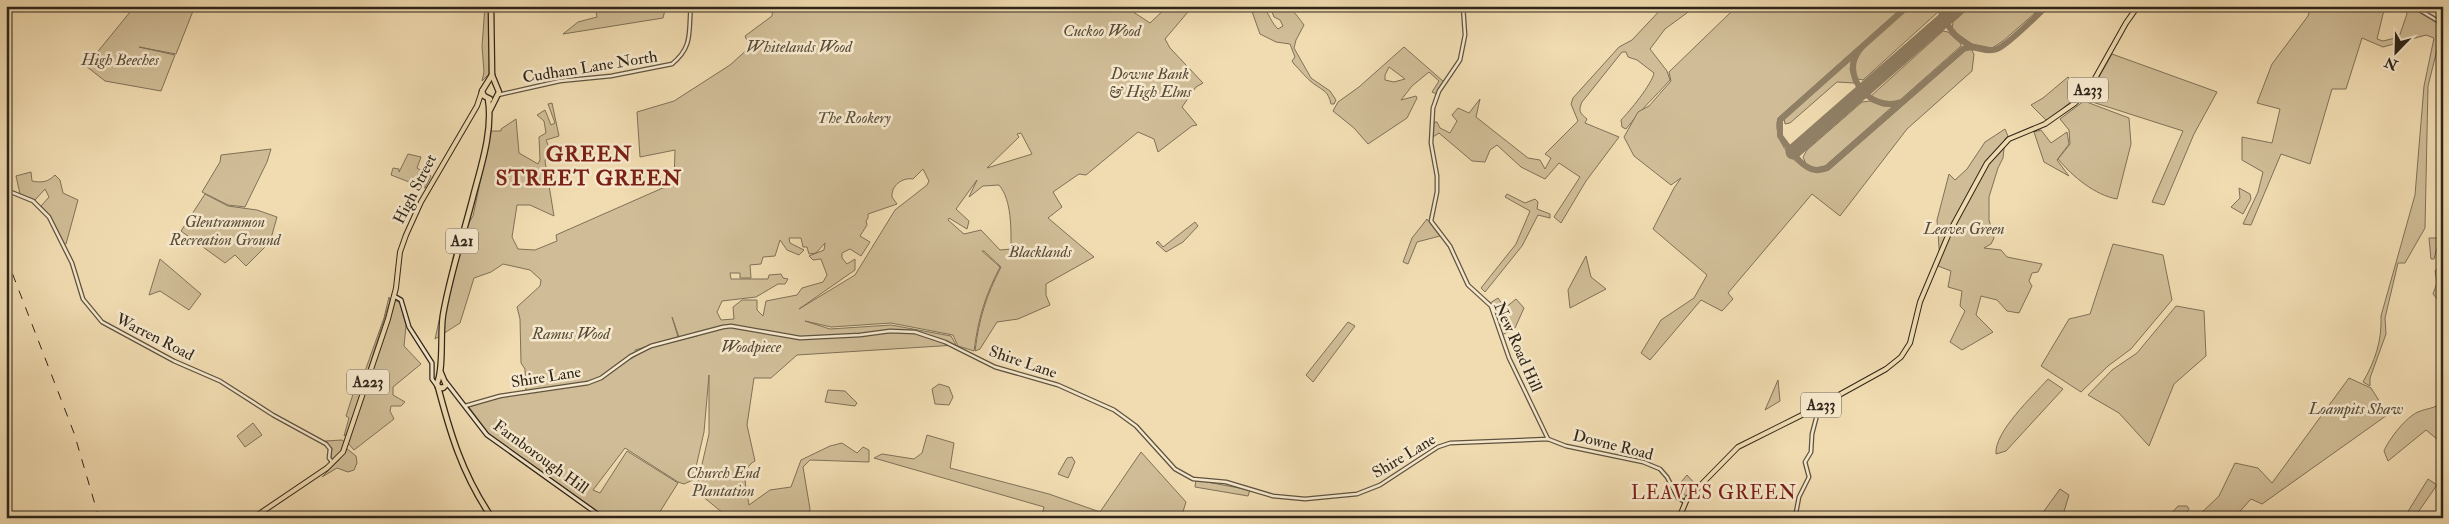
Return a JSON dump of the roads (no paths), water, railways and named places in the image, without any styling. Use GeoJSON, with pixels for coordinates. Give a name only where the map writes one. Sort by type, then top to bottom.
{"type":"FeatureCollection","features":[{"type":"Feature","properties":{"kind":"highway"},"geometry":{"type":"LineString","coordinates":[[491,6],[492,75],[497,86],[497,97],[486,98],[482,90],[492,75]]}},
{"type":"Feature","properties":{"kind":"highway"},"geometry":{"type":"LineString","coordinates":[[486,84],[497,86]]}},
{"type":"Feature","properties":{"kind":"highway","name":"A21"},"geometry":{"type":"LineString","coordinates":[[437,383],[440,372],[440,339],[445,305],[483,160],[490,110],[497,97]]}},
{"type":"Feature","properties":{"kind":"highway","name":"A21"},"geometry":{"type":"LineString","coordinates":[[486,98],[490,110]]}},
{"type":"Feature","properties":{"kind":"highway","name":"A21"},"geometry":{"type":"LineString","coordinates":[[440,372],[445,384]]}},
{"type":"Feature","properties":{"kind":"highway"},"geometry":{"type":"LineString","coordinates":[[437,383],[445,384]]}},
{"type":"Feature","properties":{"kind":"highway"},"geometry":{"type":"LineString","coordinates":[[437,383],[445,384]]}},
{"type":"Feature","properties":{"kind":"highway"},"geometry":{"type":"LineString","coordinates":[[437,383],[459,460],[472,487],[492,518]]}},
{"type":"Feature","properties":{"kind":"highway"},"geometry":{"type":"LineString","coordinates":[[442,398],[445,384]]}},
{"type":"Feature","properties":{"kind":"main road","name":"A233"},"geometry":{"type":"LineString","coordinates":[[1680,518],[1685,502],[1738,447],[1886,369],[1906,350],[1913,335],[1920,302],[1950,231],[1977,178],[2006,141],[2058,116],[2089,89],[2126,23],[2138,6]]}},
{"type":"Feature","properties":{"kind":"main road","name":"High Street"},"geometry":{"type":"LineString","coordinates":[[394,296],[400,252],[414,214],[479,101],[482,90]]}},
{"type":"Feature","properties":{"kind":"main road","name":"High Street"},"geometry":{"type":"LineString","coordinates":[[479,101],[486,98]]}},
{"type":"Feature","properties":{"kind":"main road"},"geometry":{"type":"LineString","coordinates":[[394,296],[401,300],[409,326],[431,361],[437,383]]}},
{"type":"Feature","properties":{"kind":"main road","name":"A223"},"geometry":{"type":"LineString","coordinates":[[253,518],[333,464],[342,454],[394,296]]}},
{"type":"Feature","properties":{"kind":"main road","name":"Farnborough Hill"},"geometry":{"type":"LineString","coordinates":[[445,384],[491,438],[603,518]]}},
{"type":"Feature","properties":{"kind":"street","name":"Cudham Lane North"},"geometry":{"type":"LineString","coordinates":[[497,97],[508,92],[560,80],[607,76],[672,64],[679,58],[691,34],[691,6]]}},
{"type":"Feature","properties":{"kind":"street","name":"New Road Hill"},"geometry":{"type":"LineString","coordinates":[[1463,6],[1464,35],[1460,60],[1439,91],[1433,108],[1430,143],[1437,192],[1431,218],[1450,246],[1468,285],[1491,306],[1509,358],[1548,439]]}},
{"type":"Feature","properties":{"kind":"street"},"geometry":{"type":"LineString","coordinates":[[2413,6],[2430,18],[2443,24]]}},
{"type":"Feature","properties":{"kind":"street"},"geometry":{"type":"LineString","coordinates":[[497,86],[508,92]]}},
{"type":"Feature","properties":{"kind":"street","name":"Warren Road"},"geometry":{"type":"LineString","coordinates":[[6,190],[33,201],[49,217],[72,263],[82,299],[102,322],[174,361],[220,381],[273,415],[326,444],[330,448],[329,458],[333,464]]}},
{"type":"Feature","properties":{"kind":"street","name":"Shire Lane"},"geometry":{"type":"LineString","coordinates":[[465,406],[500,396],[588,383],[601,378],[631,356],[651,346],[723,326],[800,338],[860,335],[890,330],[915,332],[945,342],[995,368],[1058,385],[1114,410],[1136,426],[1174,469],[1193,479],[1226,482],[1273,496],[1305,499],[1357,494],[1380,485],[1438,447],[1450,442],[1548,439]]}},
{"type":"Feature","properties":{"kind":"street"},"geometry":{"type":"LineString","coordinates":[[1795,518],[1799,497],[1808,477],[1805,462],[1811,452],[1812,434],[1817,415],[1827,401]]}},
{"type":"Feature","properties":{"kind":"street","name":"Downe Road"},"geometry":{"type":"LineString","coordinates":[[1548,439],[1566,446],[1643,462],[1660,469],[1667,477],[1678,498],[1685,502]]}},
{"type":"Feature","properties":{"kind":"railway"},"geometry":{"type":"LineString","coordinates":[[6,257],[74,433],[99,518]]}},
{"type":"Feature","properties":{"kind":"district","name":"GREEN STREET GREEN"},"geometry":{"type":"Point","coordinates":[589,166]}},
{"type":"Feature","properties":{"kind":"district","name":"LEAVES GREEN"},"geometry":{"type":"Point","coordinates":[1714,493]}},
{"type":"Feature","properties":{"kind":"park label","name":"Cuckoo Wood"},"geometry":{"type":"Point","coordinates":[1102,31]}},
{"type":"Feature","properties":{"kind":"park label","name":"Whitelands Wood"},"geometry":{"type":"Point","coordinates":[799,47]}},
{"type":"Feature","properties":{"kind":"park label","name":"High Beeches"},"geometry":{"type":"Point","coordinates":[120,60]}},
{"type":"Feature","properties":{"kind":"park label","name":"Downe Bank & High Elms"},"geometry":{"type":"Point","coordinates":[1150,83]}},
{"type":"Feature","properties":{"kind":"park label","name":"The Rookery"},"geometry":{"type":"Point","coordinates":[854,118]}},
{"type":"Feature","properties":{"kind":"park label","name":"Leaves Green"},"geometry":{"type":"Point","coordinates":[1964,229]}},
{"type":"Feature","properties":{"kind":"park label","name":"Glentrammon Recreation Ground"},"geometry":{"type":"Point","coordinates":[225,231]}},
{"type":"Feature","properties":{"kind":"park label","name":"Blacklands"},"geometry":{"type":"Point","coordinates":[1040,252]}},
{"type":"Feature","properties":{"kind":"park label","name":"Ramus Wood"},"geometry":{"type":"Point","coordinates":[571,334]}},
{"type":"Feature","properties":{"kind":"park label","name":"Woodpiece"},"geometry":{"type":"Point","coordinates":[751,347]}},
{"type":"Feature","properties":{"kind":"park label","name":"Loampits Shaw"},"geometry":{"type":"Point","coordinates":[2356,409]}},
{"type":"Feature","properties":{"kind":"park label","name":"Church End Plantation"},"geometry":{"type":"Point","coordinates":[723,482]}}]}
